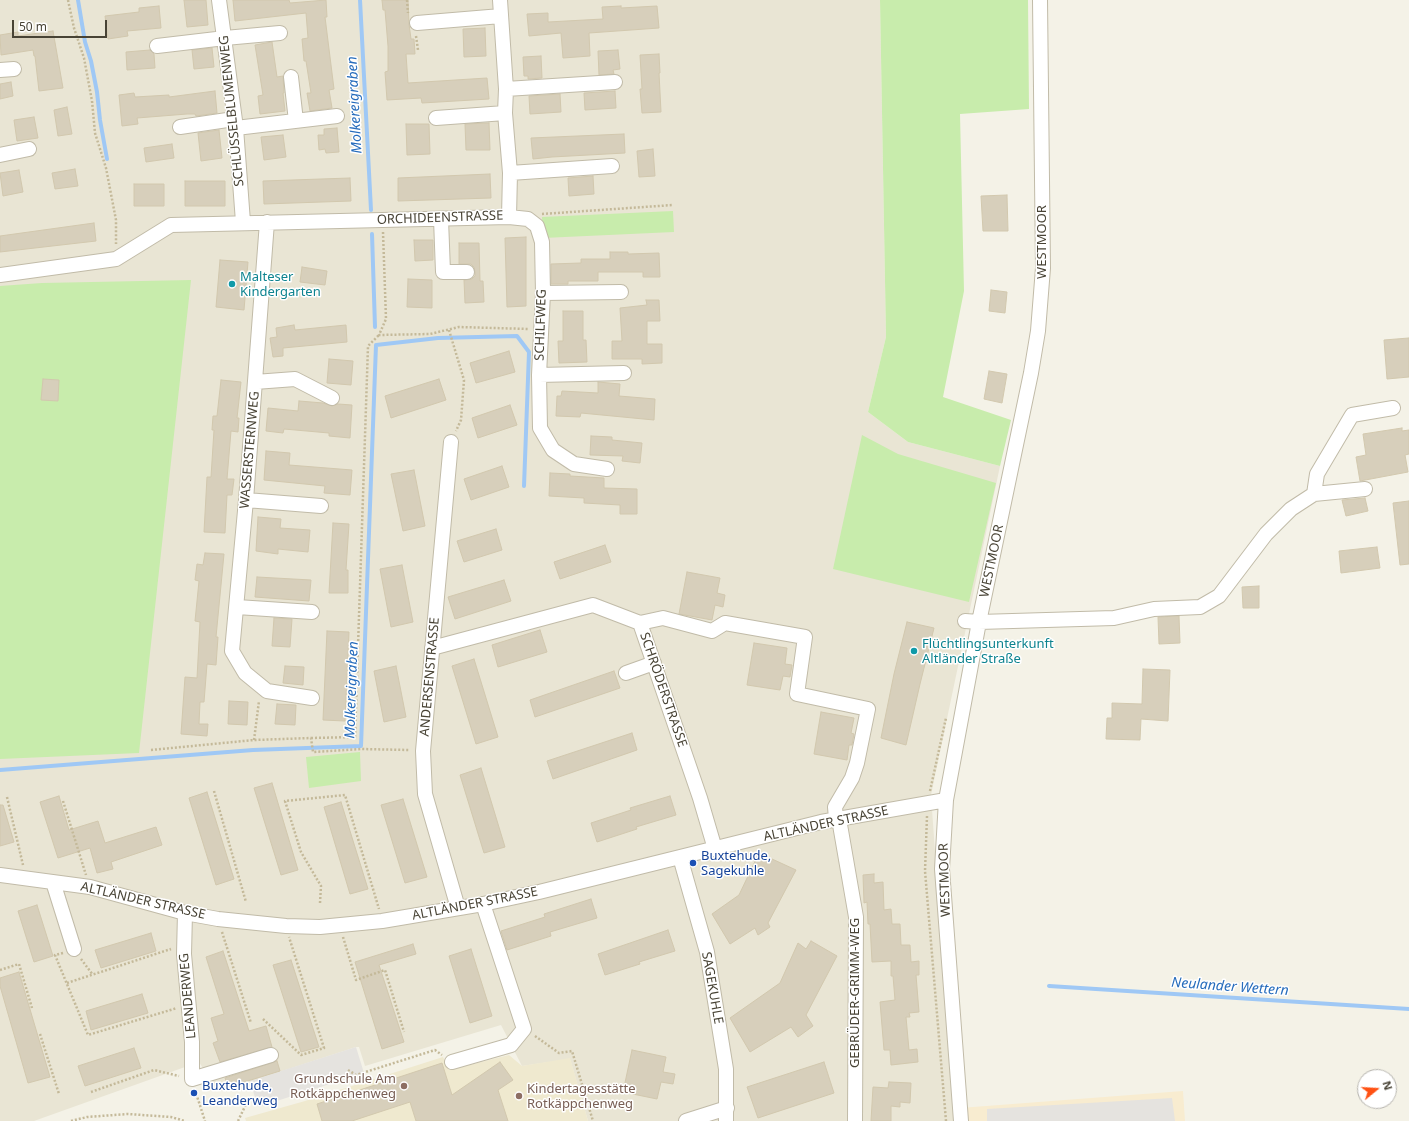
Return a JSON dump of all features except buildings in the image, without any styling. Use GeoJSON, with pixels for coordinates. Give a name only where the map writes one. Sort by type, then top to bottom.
{"type":"FeatureCollection","features":[{"type":"Feature","properties":{"kind":"street","name":"SCHLÜSSELBLUMENWEG"},"geometry":{"type":"LineString","coordinates":[[219,0],[235,124],[243,222]]}},
{"type":"Feature","properties":{"kind":"street","name":"ORCHIDEENSTRASSE"},"geometry":{"type":"LineString","coordinates":[[116,259],[171,225],[179,224],[510,217],[510,173],[505,113],[506,89],[502,16],[505,0]]}},
{"type":"Feature","properties":{"kind":"street","name":"WESTMOOR"},"geometry":{"type":"LineString","coordinates":[[961,1121],[942,869],[946,800],[972,622],[1031,373],[1038,331],[1043,268],[1040,0]]}},
{"type":"Feature","properties":{"kind":"street"},"geometry":{"type":"LineString","coordinates":[[417,23],[502,16]]}},
{"type":"Feature","properties":{"kind":"street"},"geometry":{"type":"LineString","coordinates":[[157,46],[280,33]]}},
{"type":"Feature","properties":{"kind":"street"},"geometry":{"type":"LineString","coordinates":[[291,77],[296,121]]}},
{"type":"Feature","properties":{"kind":"street"},"geometry":{"type":"LineString","coordinates":[[506,89],[615,82]]}},
{"type":"Feature","properties":{"kind":"street"},"geometry":{"type":"LineString","coordinates":[[436,118],[505,113]]}},
{"type":"Feature","properties":{"kind":"street"},"geometry":{"type":"LineString","coordinates":[[180,127],[296,121],[337,116]]}},
{"type":"Feature","properties":{"kind":"street"},"geometry":{"type":"LineString","coordinates":[[0,155],[29,150]]}},
{"type":"Feature","properties":{"kind":"street"},"geometry":{"type":"LineString","coordinates":[[510,173],[612,166]]}},
{"type":"Feature","properties":{"kind":"street"},"geometry":{"type":"LineString","coordinates":[[510,217],[528,219],[532,222]]}},
{"type":"Feature","properties":{"kind":"street"},"geometry":{"type":"LineString","coordinates":[[441,219],[443,272],[467,272]]}},
{"type":"Feature","properties":{"kind":"street","name":"WASSERSTERNWEG"},"geometry":{"type":"LineString","coordinates":[[267,222],[246,500],[232,651],[245,674],[267,691],[312,698]]}},
{"type":"Feature","properties":{"kind":"street","name":"SCHILFWEG"},"geometry":{"type":"LineString","coordinates":[[532,222],[537,226],[542,242],[542,329],[539,376],[540,428],[553,450],[574,464],[607,469]]}},
{"type":"Feature","properties":{"kind":"street"},"geometry":{"type":"LineString","coordinates":[[0,275],[116,259]]}},
{"type":"Feature","properties":{"kind":"street"},"geometry":{"type":"LineString","coordinates":[[542,293],[621,292]]}},
{"type":"Feature","properties":{"kind":"street"},"geometry":{"type":"LineString","coordinates":[[539,376],[624,373]]}},
{"type":"Feature","properties":{"kind":"street"},"geometry":{"type":"LineString","coordinates":[[255,382],[294,379],[332,398]]}},
{"type":"Feature","properties":{"kind":"street"},"geometry":{"type":"LineString","coordinates":[[1314,494],[1317,474],[1352,415],[1393,408]]}},
{"type":"Feature","properties":{"kind":"street","name":"ANDERSENSTRASSE"},"geometry":{"type":"LineString","coordinates":[[452,442],[423,751],[425,794],[458,908]]}},
{"type":"Feature","properties":{"kind":"street"},"geometry":{"type":"LineString","coordinates":[[972,622],[1114,618],[1154,609],[1200,607],[1219,596],[1266,534],[1291,509],[1314,494],[1365,489]]}},
{"type":"Feature","properties":{"kind":"street"},"geometry":{"type":"LineString","coordinates":[[246,500],[321,506]]}},
{"type":"Feature","properties":{"kind":"street","name":"SCHRÖDERSTRASSE"},"geometry":{"type":"LineString","coordinates":[[432,648],[593,605],[640,624],[700,798],[715,849]]}},
{"type":"Feature","properties":{"kind":"street"},"geometry":{"type":"LineString","coordinates":[[237,607],[312,612]]}},
{"type":"Feature","properties":{"kind":"street","name":"GEBRÜDER-GRIMM-WEG"},"geometry":{"type":"LineString","coordinates":[[640,624],[663,618],[712,631],[725,623],[804,637],[798,694],[868,709],[857,763],[852,778],[835,807],[856,917],[855,1121]]}},
{"type":"Feature","properties":{"kind":"street"},"geometry":{"type":"LineString","coordinates":[[626,673],[654,663]]}},
{"type":"Feature","properties":{"kind":"street","name":"ALTLÄNDER STRASSE"},"geometry":{"type":"LineString","coordinates":[[0,875],[90,887],[185,913],[218,919],[286,926],[320,927],[382,921],[483,904],[539,892],[837,819],[946,800]]}},
{"type":"Feature","properties":{"kind":"street","name":"SAGEKUHLE"},"geometry":{"type":"LineString","coordinates":[[680,858],[707,952],[726,1069],[726,1115]]}},
{"type":"Feature","properties":{"kind":"street"},"geometry":{"type":"LineString","coordinates":[[53,882],[74,949]]}},
{"type":"Feature","properties":{"kind":"street"},"geometry":{"type":"LineString","coordinates":[[452,1062],[511,1045],[524,1029],[483,904]]}},
{"type":"Feature","properties":{"kind":"street","name":"LEANDERWEG"},"geometry":{"type":"LineString","coordinates":[[185,913],[184,954],[192,1042],[192,1079]]}},
{"type":"Feature","properties":{"kind":"street"},"geometry":{"type":"LineString","coordinates":[[192,1079],[271,1055]]}},
{"type":"Feature","properties":{"kind":"street"},"geometry":{"type":"LineString","coordinates":[[686,1121],[726,1115]]}},
{"type":"Feature","properties":{"kind":"path"},"geometry":{"type":"LineString","coordinates":[[68,0],[74,28],[84,58],[92,101],[95,133],[106,168],[116,220],[116,259]]}},
{"type":"Feature","properties":{"kind":"path"},"geometry":{"type":"LineString","coordinates":[[532,222],[542,214],[673,205]]}},
{"type":"Feature","properties":{"kind":"path"},"geometry":{"type":"LineString","coordinates":[[151,750],[254,740],[311,740],[355,736],[368,346],[379,335],[386,318],[382,220]]}},
{"type":"Feature","properties":{"kind":"path"},"geometry":{"type":"LineString","coordinates":[[379,335],[430,334],[459,327],[542,329]]}},
{"type":"Feature","properties":{"kind":"path"},"geometry":{"type":"LineString","coordinates":[[449,330],[464,380],[461,420],[452,442]]}},
{"type":"Feature","properties":{"kind":"path"},"geometry":{"type":"LineString","coordinates":[[254,740],[259,698]]}},
{"type":"Feature","properties":{"kind":"path"},"geometry":{"type":"LineString","coordinates":[[311,740],[313,752],[373,749],[423,751]]}},
{"type":"Feature","properties":{"kind":"path"},"geometry":{"type":"LineString","coordinates":[[214,791],[246,902]]}},
{"type":"Feature","properties":{"kind":"path"},"geometry":{"type":"LineString","coordinates":[[320,903],[321,886],[302,852],[285,801],[345,796],[382,921]]}},
{"type":"Feature","properties":{"kind":"path"},"geometry":{"type":"LineString","coordinates":[[7,797],[26,878]]}},
{"type":"Feature","properties":{"kind":"path"},"geometry":{"type":"LineString","coordinates":[[63,801],[90,887]]}},
{"type":"Feature","properties":{"kind":"path"},"geometry":{"type":"LineString","coordinates":[[928,803],[925,871],[946,1121]]}},
{"type":"Feature","properties":{"kind":"path"},"geometry":{"type":"LineString","coordinates":[[218,919],[250,1023]]}},
{"type":"Feature","properties":{"kind":"path"},"geometry":{"type":"LineString","coordinates":[[339,925],[356,980],[385,970],[404,1032]]}},
{"type":"Feature","properties":{"kind":"path"},"geometry":{"type":"LineString","coordinates":[[263,1019],[301,1055],[324,1048],[286,926]]}},
{"type":"Feature","properties":{"kind":"path"},"geometry":{"type":"LineString","coordinates":[[67,983],[174,948],[184,954]]}},
{"type":"Feature","properties":{"kind":"path"},"geometry":{"type":"LineString","coordinates":[[92,975],[74,949],[56,955],[88,1035],[189,1004]]}},
{"type":"Feature","properties":{"kind":"path"},"geometry":{"type":"LineString","coordinates":[[0,970],[18,964],[32,1008]]}},
{"type":"Feature","properties":{"kind":"path"},"geometry":{"type":"LineString","coordinates":[[524,1029],[559,1053],[572,1051],[593,1121]]}},
{"type":"Feature","properties":{"kind":"path"},"geometry":{"type":"LineString","coordinates":[[40,1034],[59,1094]]}},
{"type":"Feature","properties":{"kind":"path"},"geometry":{"type":"LineString","coordinates":[[348,1070],[356,1075],[435,1050],[452,1062]]}},
{"type":"Feature","properties":{"kind":"path"},"geometry":{"type":"LineString","coordinates":[[92,1092],[154,1070],[192,1079],[205,1121]]}},
{"type":"Feature","properties":{"kind":"path"},"geometry":{"type":"LineString","coordinates":[[238,1121],[248,1100]]}},
{"type":"Feature","properties":{"kind":"path"},"geometry":{"type":"LineString","coordinates":[[71,1121],[87,1117],[128,1114],[171,1117],[185,1121]]}},
{"type":"Feature","properties":{"kind":"shaded area"},"geometry":{"type":"Polygon","coordinates":[[[0,0],[880,0],[886,337],[868,412],[908,442],[1000,466],[931,795],[954,1121],[588,1121],[570,1059],[522,1066],[501,1025],[365,1066],[359,1047],[356,1047],[218,1092],[199,1062],[34,1121],[0,1121],[0,0]]]}},
{"type":"Feature","properties":{"kind":"shaded area"},"geometry":{"type":"Polygon","coordinates":[[[356,1047],[364,1073],[258,1107],[250,1081],[356,1047]]]}},
{"type":"Feature","properties":{"kind":"shaded area"},"geometry":{"type":"Polygon","coordinates":[[[509,1055],[522,1066],[570,1058],[588,1121],[246,1121],[245,1118],[305,1101],[443,1057],[449,1070],[509,1055]]]}},
{"type":"Feature","properties":{"kind":"shaded area"},"geometry":{"type":"Polygon","coordinates":[[[1183,1091],[1185,1121],[961,1121],[960,1108],[1183,1091]]]}},
{"type":"Feature","properties":{"kind":"shaded area"},"geometry":{"type":"Polygon","coordinates":[[[1172,1098],[1175,1121],[987,1121],[987,1109],[1172,1098]]]}},
{"type":"Feature","properties":{"kind":"green space"},"geometry":{"type":"Polygon","coordinates":[[[880,0],[1028,0],[1029,109],[960,114],[964,291],[943,397],[1011,420],[1000,466],[908,442],[868,412],[886,337],[880,0]]]}},
{"type":"Feature","properties":{"kind":"green space"},"geometry":{"type":"Polygon","coordinates":[[[673,211],[674,232],[543,238],[542,217],[673,211]]]}},
{"type":"Feature","properties":{"kind":"green space"},"geometry":{"type":"Polygon","coordinates":[[[191,280],[139,753],[0,759],[0,286],[42,283],[191,280]]]}},
{"type":"Feature","properties":{"kind":"green space"},"geometry":{"type":"Polygon","coordinates":[[[862,435],[898,454],[996,483],[969,602],[833,569],[862,435]]]}},
{"type":"Feature","properties":{"kind":"green space"},"geometry":{"type":"Polygon","coordinates":[[[360,752],[361,781],[309,788],[306,757],[360,752]]]}},
{"type":"Feature","properties":{"kind":"waterway"},"geometry":{"type":"LineString","coordinates":[[78,0],[85,42],[91,61],[97,92],[107,159]]}},
{"type":"Feature","properties":{"kind":"waterway","name":"Molkereigraben"},"geometry":{"type":"LineString","coordinates":[[360,0],[371,210]]}},
{"type":"Feature","properties":{"kind":"waterway","name":"Molkereigraben"},"geometry":{"type":"LineString","coordinates":[[372,234],[375,327]]}},
{"type":"Feature","properties":{"kind":"waterway","name":"Molkereigraben"},"geometry":{"type":"LineString","coordinates":[[0,770],[253,750],[361,746],[376,345],[438,338],[517,336],[529,352],[524,486]]}},
{"type":"Feature","properties":{"kind":"waterway","name":"Neulander Wettern"},"geometry":{"type":"LineString","coordinates":[[1049,986],[1409,1009]]}},
{"type":"Feature","properties":{"kind":"place","name":"Malteser Kindergarten"},"geometry":{"type":"Point","coordinates":[232,284]}},
{"type":"Feature","properties":{"kind":"place","name":"Flüchtlingsunterkunft Altländer Straße"},"geometry":{"type":"Point","coordinates":[914,651]}},
{"type":"Feature","properties":{"kind":"place","name":"Buxtehude, Sagekuhle"},"geometry":{"type":"Point","coordinates":[693,863]}},
{"type":"Feature","properties":{"kind":"place","name":"Grundschule Am Rotkäppchenweg"},"geometry":{"type":"Point","coordinates":[404,1086]}},
{"type":"Feature","properties":{"kind":"place","name":"Buxtehude, Leanderweg"},"geometry":{"type":"Point","coordinates":[194,1093]}},
{"type":"Feature","properties":{"kind":"place","name":"Kindertagesstätte Rotkäppchenweg"},"geometry":{"type":"Point","coordinates":[519,1096]}}]}
